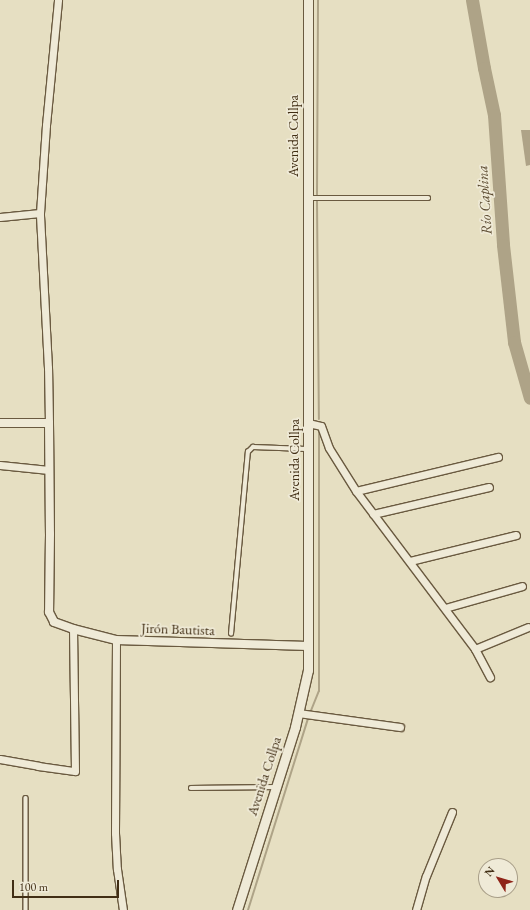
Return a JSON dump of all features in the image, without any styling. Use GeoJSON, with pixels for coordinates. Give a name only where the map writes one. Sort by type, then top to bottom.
{"type":"FeatureCollection","features":[{"type":"Feature","properties":{"kind":"main road","name":"Avenida Collpa"},"geometry":{"type":"LineString","coordinates":[[237,910],[298,713],[308,670],[308,0]]}},
{"type":"Feature","properties":{"kind":"street"},"geometry":{"type":"LineString","coordinates":[[0,465],[50,470],[48,368],[40,213],[46,125],[58,0]]}},
{"type":"Feature","properties":{"kind":"street"},"geometry":{"type":"LineString","coordinates":[[0,217],[40,213]]}},
{"type":"Feature","properties":{"kind":"street"},"geometry":{"type":"LineString","coordinates":[[0,423],[49,423]]}},
{"type":"Feature","properties":{"kind":"street"},"geometry":{"type":"LineString","coordinates":[[308,423],[321,426],[329,448],[356,491],[445,608],[475,650],[490,677]]}},
{"type":"Feature","properties":{"kind":"street"},"geometry":{"type":"LineString","coordinates":[[356,491],[498,457]]}},
{"type":"Feature","properties":{"kind":"street","name":"Jirón Bautista"},"geometry":{"type":"LineString","coordinates":[[50,470],[49,612],[50,618],[54,622],[73,629],[116,640],[308,646]]}},
{"type":"Feature","properties":{"kind":"street"},"geometry":{"type":"LineString","coordinates":[[373,514],[489,488]]}},
{"type":"Feature","properties":{"kind":"street"},"geometry":{"type":"LineString","coordinates":[[410,561],[516,535]]}},
{"type":"Feature","properties":{"kind":"street"},"geometry":{"type":"LineString","coordinates":[[445,608],[522,586]]}},
{"type":"Feature","properties":{"kind":"street"},"geometry":{"type":"LineString","coordinates":[[475,650],[528,627]]}},
{"type":"Feature","properties":{"kind":"street"},"geometry":{"type":"LineString","coordinates":[[0,759],[75,771],[73,629]]}},
{"type":"Feature","properties":{"kind":"street"},"geometry":{"type":"LineString","coordinates":[[116,640],[115,833],[117,869],[124,910]]}},
{"type":"Feature","properties":{"kind":"street"},"geometry":{"type":"LineString","coordinates":[[298,713],[400,727]]}},
{"type":"Feature","properties":{"kind":"street"},"geometry":{"type":"LineString","coordinates":[[416,910],[426,876],[452,812]]}},
{"type":"Feature","properties":{"kind":"lane"},"geometry":{"type":"LineString","coordinates":[[307,198],[428,198]]}},
{"type":"Feature","properties":{"kind":"lane"},"geometry":{"type":"LineString","coordinates":[[231,634],[248,452],[253,447],[308,449]]}},
{"type":"Feature","properties":{"kind":"lane"},"geometry":{"type":"LineString","coordinates":[[191,788],[275,787]]}},
{"type":"Feature","properties":{"kind":"lane"},"geometry":{"type":"LineString","coordinates":[[26,798],[26,910]]}},
{"type":"Feature","properties":{"kind":"shaded area"},"geometry":{"type":"Polygon","coordinates":[[[521,130],[530,130],[530,165],[526,166],[521,130]]]}},
{"type":"Feature","properties":{"kind":"waterway"},"geometry":{"type":"LineString","coordinates":[[317,195],[318,0]]}},
{"type":"Feature","properties":{"kind":"waterway","name":"Río Caplina"},"geometry":{"type":"LineString","coordinates":[[472,0],[494,115],[503,245],[514,342],[530,398]]}},
{"type":"Feature","properties":{"kind":"waterway"},"geometry":{"type":"LineString","coordinates":[[317,201],[319,419]]}},
{"type":"Feature","properties":{"kind":"waterway"},"geometry":{"type":"LineString","coordinates":[[310,713],[319,691],[319,432]]}},
{"type":"Feature","properties":{"kind":"waterway"},"geometry":{"type":"LineString","coordinates":[[248,910],[308,719]]}}]}
